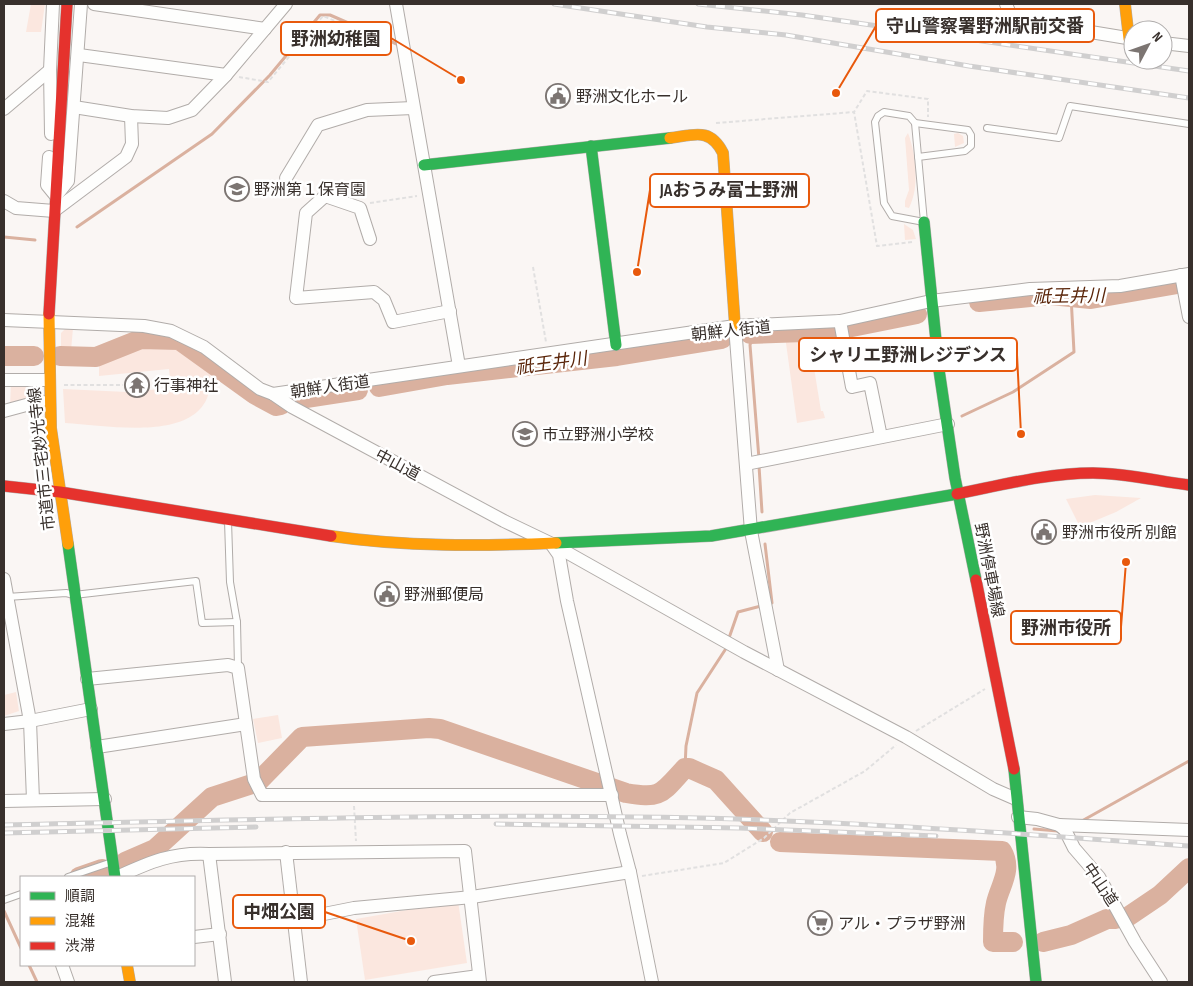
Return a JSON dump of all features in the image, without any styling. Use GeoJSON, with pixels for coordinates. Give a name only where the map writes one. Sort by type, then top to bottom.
{"type":"FeatureCollection","features":[{"type":"Feature","properties":{"kind":"street"},"geometry":{"type":"LineString","coordinates":[[53,4],[49,107],[52,121],[47,185],[56,196],[68,181],[79,55],[81,4]]}},
{"type":"Feature","properties":{"kind":"street","name":"市道市三宅妙光寺線"},"geometry":{"type":"LineString","coordinates":[[67,4],[49,323],[54,382],[51,428],[116,876]]}},
{"type":"Feature","properties":{"kind":"street"},"geometry":{"type":"LineString","coordinates":[[94,4],[264,29]]}},
{"type":"Feature","properties":{"kind":"street"},"geometry":{"type":"LineString","coordinates":[[74,107],[131,116],[168,118],[192,110],[226,75],[286,4]]}},
{"type":"Feature","properties":{"kind":"street"},"geometry":{"type":"LineString","coordinates":[[396,4],[459,366]]}},
{"type":"Feature","properties":{"kind":"street"},"geometry":{"type":"LineString","coordinates":[[1006,4],[1012,19],[1123,38]]}},
{"type":"Feature","properties":{"kind":"street"},"geometry":{"type":"LineString","coordinates":[[1125,4],[1128,20]]}},
{"type":"Feature","properties":{"kind":"street"},"geometry":{"type":"LineString","coordinates":[[1173,44],[1189,46]]}},
{"type":"Feature","properties":{"kind":"street"},"geometry":{"type":"LineString","coordinates":[[79,55],[226,75]]}},
{"type":"Feature","properties":{"kind":"street"},"geometry":{"type":"LineString","coordinates":[[4,109],[50,70]]}},
{"type":"Feature","properties":{"kind":"street"},"geometry":{"type":"LineString","coordinates":[[286,178],[318,125],[367,110],[413,108]]}},
{"type":"Feature","properties":{"kind":"street"},"geometry":{"type":"LineString","coordinates":[[4,201],[16,208],[54,210],[126,157],[132,144],[131,116]]}},
{"type":"Feature","properties":{"kind":"street"},"geometry":{"type":"LineString","coordinates":[[424,165],[705,134],[717,141],[723,153],[735,326],[755,462],[751,531],[778,670]]}},
{"type":"Feature","properties":{"kind":"street"},"geometry":{"type":"LineString","coordinates":[[591,146],[616,345]]}},
{"type":"Feature","properties":{"kind":"street"},"geometry":{"type":"LineString","coordinates":[[370,239],[360,208],[325,196],[306,214],[296,298],[374,292],[384,300],[393,322],[450,311]]}},
{"type":"Feature","properties":{"kind":"street","name":"野洲停車場線"},"geometry":{"type":"LineString","coordinates":[[924,222],[931,301],[958,494],[1007,730],[1036,982]]}},
{"type":"Feature","properties":{"kind":"street"},"geometry":{"type":"LineString","coordinates":[[1184,275],[1184,290],[1189,317]]}},
{"type":"Feature","properties":{"kind":"street","name":"朝鮮人街道"},"geometry":{"type":"LineString","coordinates":[[273,394],[735,326],[841,328],[931,301],[1030,289],[1120,286],[1184,275]]}},
{"type":"Feature","properties":{"kind":"street","name":"中山道"},"geometry":{"type":"LineString","coordinates":[[4,320],[144,326],[171,331],[196,343],[260,389],[273,394],[301,412],[482,509],[552,544],[778,670],[906,737],[993,789],[1016,799]]}},
{"type":"Feature","properties":{"kind":"street"},"geometry":{"type":"LineString","coordinates":[[841,328],[852,386],[870,383],[881,437]]}},
{"type":"Feature","properties":{"kind":"street"},"geometry":{"type":"LineString","coordinates":[[4,380],[54,382]]}},
{"type":"Feature","properties":{"kind":"street"},"geometry":{"type":"LineString","coordinates":[[4,411],[41,401]]}},
{"type":"Feature","properties":{"kind":"street"},"geometry":{"type":"LineString","coordinates":[[755,462],[948,424]]}},
{"type":"Feature","properties":{"kind":"street"},"geometry":{"type":"LineString","coordinates":[[4,486],[60,492],[228,521],[359,540],[490,546],[711,536],[751,531],[958,494],[998,484],[1094,473],[1189,485]]}},
{"type":"Feature","properties":{"kind":"street"},"geometry":{"type":"LineString","coordinates":[[552,544],[559,555],[567,601],[631,875],[652,982]]}},
{"type":"Feature","properties":{"kind":"street"},"geometry":{"type":"LineString","coordinates":[[4,579],[30,721],[33,800]]}},
{"type":"Feature","properties":{"kind":"street"},"geometry":{"type":"LineString","coordinates":[[87,679],[228,665],[238,668],[256,783],[262,795],[612,795]]}},
{"type":"Feature","properties":{"kind":"street"},"geometry":{"type":"LineString","coordinates":[[4,724],[91,709]]}},
{"type":"Feature","properties":{"kind":"street"},"geometry":{"type":"LineString","coordinates":[[97,747],[246,724]]}},
{"type":"Feature","properties":{"kind":"street"},"geometry":{"type":"LineString","coordinates":[[4,801],[105,799]]}},
{"type":"Feature","properties":{"kind":"street"},"geometry":{"type":"LineString","coordinates":[[1018,817],[1037,819],[1059,825],[1189,830]]}},
{"type":"Feature","properties":{"kind":"street","name":"中山道"},"geometry":{"type":"LineString","coordinates":[[1059,825],[1067,834],[1074,848],[1100,877],[1135,942],[1161,982]]}},
{"type":"Feature","properties":{"kind":"street"},"geometry":{"type":"LineString","coordinates":[[118,876],[163,857],[186,852],[209,854],[465,851],[472,897],[480,979],[434,982]]}},
{"type":"Feature","properties":{"kind":"street"},"geometry":{"type":"LineString","coordinates":[[286,852],[302,982]]}},
{"type":"Feature","properties":{"kind":"street"},"geometry":{"type":"LineString","coordinates":[[209,854],[225,982]]}},
{"type":"Feature","properties":{"kind":"street"},"geometry":{"type":"LineString","coordinates":[[294,920],[354,908],[472,897],[631,875]]}},
{"type":"Feature","properties":{"kind":"street"},"geometry":{"type":"LineString","coordinates":[[195,937],[220,934]]}},
{"type":"Feature","properties":{"kind":"street"},"geometry":{"type":"LineString","coordinates":[[62,966],[68,982]]}},
{"type":"Feature","properties":{"kind":"street"},"geometry":{"type":"LineString","coordinates":[[127,966],[130,982]]}},
{"type":"Feature","properties":{"kind":"lane"},"geometry":{"type":"LineString","coordinates":[[987,128],[1060,138],[1070,106],[1189,124]]}},
{"type":"Feature","properties":{"kind":"lane"},"geometry":{"type":"LineString","coordinates":[[884,112],[909,116],[915,123],[918,158],[924,222],[892,216],[884,203],[875,122],[878,116],[884,112]]}},
{"type":"Feature","properties":{"kind":"lane"},"geometry":{"type":"LineString","coordinates":[[915,123],[968,130],[971,135],[970,146],[965,150],[918,158]]}},
{"type":"Feature","properties":{"kind":"lane"},"geometry":{"type":"LineString","coordinates":[[228,521],[230,582],[237,622],[238,668]]}},
{"type":"Feature","properties":{"kind":"lane"},"geometry":{"type":"LineString","coordinates":[[6,597],[74,594],[196,581],[202,622],[237,622]]}},
{"type":"Feature","properties":{"kind":"lane"},"geometry":{"type":"LineString","coordinates":[[71,876],[113,861]]}},
{"type":"Feature","properties":{"kind":"lane"},"geometry":{"type":"LineString","coordinates":[[4,900],[20,894]]}},
{"type":"Feature","properties":{"kind":"path"},"geometry":{"type":"LineString","coordinates":[[226,75],[268,82],[323,16],[403,49]]}},
{"type":"Feature","properties":{"kind":"path"},"geometry":{"type":"LineString","coordinates":[[708,124],[854,112]]}},
{"type":"Feature","properties":{"kind":"path"},"geometry":{"type":"LineString","coordinates":[[353,206],[430,194]]}},
{"type":"Feature","properties":{"kind":"path"},"geometry":{"type":"LineString","coordinates":[[533,267],[548,355]]}},
{"type":"Feature","properties":{"kind":"path"},"geometry":{"type":"LineString","coordinates":[[54,382],[123,385]]}},
{"type":"Feature","properties":{"kind":"path"},"geometry":{"type":"LineString","coordinates":[[631,875],[724,863],[764,838],[800,806],[864,771],[906,737],[996,683]]}},
{"type":"Feature","properties":{"kind":"path"},"geometry":{"type":"LineString","coordinates":[[353,794],[357,851]]}},
{"type":"Feature","properties":{"kind":"shaded area"},"geometry":{"type":"Polygon","coordinates":[[[31,4],[45,4],[41,32],[26,32],[31,4]]]}},
{"type":"Feature","properties":{"kind":"shaded area"},"geometry":{"type":"Polygon","coordinates":[[[908,133],[916,170],[915,190],[909,208],[905,207],[909,190],[905,138],[908,133]]]}},
{"type":"Feature","properties":{"kind":"shaded area"},"geometry":{"type":"Polygon","coordinates":[[[958,133],[963,136],[964,143],[955,147],[954,134],[958,133]]]}},
{"type":"Feature","properties":{"kind":"shaded area"},"geometry":{"type":"Polygon","coordinates":[[[904,224],[913,230],[916,239],[905,240],[904,224]]]}},
{"type":"Feature","properties":{"kind":"shaded area"},"geometry":{"type":"Polygon","coordinates":[[[66,328],[73,328],[71,351],[61,352],[61,333],[66,328]]]}},
{"type":"Feature","properties":{"kind":"shaded area"},"geometry":{"type":"Polygon","coordinates":[[[785,336],[809,337],[821,411],[823,411],[825,418],[797,423],[785,336]]]}},
{"type":"Feature","properties":{"kind":"shaded area","name":"行事神社"},"geometry":{"type":"Polygon","coordinates":[[[143,340],[179,345],[209,363],[209,390],[200,409],[184,420],[162,426],[137,428],[65,423],[63,389],[127,392],[171,388],[169,369],[99,376],[99,359],[143,340]]]}},
{"type":"Feature","properties":{"kind":"shaded area"},"geometry":{"type":"Polygon","coordinates":[[[11,383],[36,384],[36,400],[10,407],[11,383]]]}},
{"type":"Feature","properties":{"kind":"shaded area"},"geometry":{"type":"Polygon","coordinates":[[[1095,495],[1141,498],[1116,512],[1080,527],[1066,499],[1095,495]]]}},
{"type":"Feature","properties":{"kind":"shaded area"},"geometry":{"type":"Polygon","coordinates":[[[16,692],[19,711],[4,716],[4,695],[16,692]]]}},
{"type":"Feature","properties":{"kind":"shaded area"},"geometry":{"type":"Polygon","coordinates":[[[278,715],[282,738],[258,743],[253,719],[278,715]]]}},
{"type":"Feature","properties":{"kind":"shaded area"},"geometry":{"type":"Polygon","coordinates":[[[458,901],[467,963],[365,980],[356,919],[458,901]]]}},
{"type":"Feature","properties":{"kind":"waterway"},"geometry":{"type":"LineString","coordinates":[[77,227],[212,134],[270,75],[320,15],[330,15],[399,45]]}},
{"type":"Feature","properties":{"kind":"waterway"},"geometry":{"type":"LineString","coordinates":[[4,237],[35,240]]}},
{"type":"Feature","properties":{"kind":"waterway","name":"祇王井川"},"geometry":{"type":"LineString","coordinates":[[979,302],[1050,295],[1091,299],[1189,282]]}},
{"type":"Feature","properties":{"kind":"waterway"},"geometry":{"type":"LineString","coordinates":[[962,416],[1013,392],[1074,352],[1071,296]]}},
{"type":"Feature","properties":{"kind":"waterway","name":"祇王井川"},"geometry":{"type":"LineString","coordinates":[[750,334],[832,331],[917,314]]}},
{"type":"Feature","properties":{"kind":"waterway"},"geometry":{"type":"LineString","coordinates":[[754,333],[750,345],[759,459]]}},
{"type":"Feature","properties":{"kind":"waterway","name":"祇王井川"},"geometry":{"type":"LineString","coordinates":[[60,356],[96,357],[141,339],[179,340],[254,394],[276,406],[281,405]]}},
{"type":"Feature","properties":{"kind":"waterway","name":"祇王井川"},"geometry":{"type":"LineString","coordinates":[[379,387],[447,375],[617,356],[722,339]]}},
{"type":"Feature","properties":{"kind":"waterway","name":"祇王井川"},"geometry":{"type":"LineString","coordinates":[[4,356],[34,356]]}},
{"type":"Feature","properties":{"kind":"waterway","name":"祇王井川"},"geometry":{"type":"LineString","coordinates":[[293,400],[358,390]]}},
{"type":"Feature","properties":{"kind":"waterway"},"geometry":{"type":"LineString","coordinates":[[759,466],[762,512]]}},
{"type":"Feature","properties":{"kind":"waterway"},"geometry":{"type":"LineString","coordinates":[[765,544],[772,603],[770,604]]}},
{"type":"Feature","properties":{"kind":"waterway"},"geometry":{"type":"LineString","coordinates":[[729,638],[738,612],[761,606]]}},
{"type":"Feature","properties":{"kind":"waterway"},"geometry":{"type":"LineString","coordinates":[[685,768],[686,746],[697,693],[725,650]]}},
{"type":"Feature","properties":{"kind":"waterway"},"geometry":{"type":"LineString","coordinates":[[125,862],[155,849],[212,797],[258,782],[302,737],[429,728],[440,729],[626,793],[638,795],[654,795],[660,792],[671,784],[685,768],[689,768],[716,780],[763,832]]}},
{"type":"Feature","properties":{"kind":"waterway"},"geometry":{"type":"LineString","coordinates":[[1080,822],[1189,761]]}},
{"type":"Feature","properties":{"kind":"waterway"},"geometry":{"type":"LineString","coordinates":[[1034,829],[1058,831]]}},
{"type":"Feature","properties":{"kind":"waterway"},"geometry":{"type":"LineString","coordinates":[[780,842],[1002,851],[1005,858],[1006,871],[995,908],[993,942],[1013,942]]}},
{"type":"Feature","properties":{"kind":"waterway"},"geometry":{"type":"LineString","coordinates":[[1002,851],[1005,848]]}},
{"type":"Feature","properties":{"kind":"waterway"},"geometry":{"type":"LineString","coordinates":[[1126,918],[1160,895],[1189,868]]}},
{"type":"Feature","properties":{"kind":"waterway"},"geometry":{"type":"LineString","coordinates":[[82,876],[102,869]]}},
{"type":"Feature","properties":{"kind":"waterway"},"geometry":{"type":"LineString","coordinates":[[4,911],[20,946]]}},
{"type":"Feature","properties":{"kind":"waterway"},"geometry":{"type":"LineString","coordinates":[[1043,942],[1071,935],[1107,919],[1116,919]]}},
{"type":"Feature","properties":{"kind":"waterway"},"geometry":{"type":"LineString","coordinates":[[29,966],[37,982]]}},
{"type":"Feature","properties":{"kind":"railway"},"geometry":{"type":"LineString","coordinates":[[554,4],[707,27],[786,35],[969,66],[1189,98]]}},
{"type":"Feature","properties":{"kind":"railway"},"geometry":{"type":"LineString","coordinates":[[698,4],[802,15],[1189,71]]}},
{"type":"Feature","properties":{"kind":"railway"},"geometry":{"type":"LineString","coordinates":[[4,825],[370,818],[645,817],[850,824],[1189,846]]}},
{"type":"Feature","properties":{"kind":"railway"},"geometry":{"type":"LineString","coordinates":[[496,824],[739,828],[936,836]]}},
{"type":"Feature","properties":{"kind":"railway"},"geometry":{"type":"LineString","coordinates":[[4,833],[256,827]]}},
{"type":"Feature","properties":{"kind":"traffic: fast"},"geometry":{"type":"LineString","coordinates":[[424,165],[670,138]]}},
{"type":"Feature","properties":{"kind":"traffic: fast"},"geometry":{"type":"LineString","coordinates":[[591,146],[616,345]]}},
{"type":"Feature","properties":{"kind":"traffic: fast"},"geometry":{"type":"LineString","coordinates":[[924,222],[939,370],[955,478],[976,580]]}},
{"type":"Feature","properties":{"kind":"traffic: fast"},"geometry":{"type":"LineString","coordinates":[[556,543],[711,536],[957,494]]}},
{"type":"Feature","properties":{"kind":"traffic: fast"},"geometry":{"type":"LineString","coordinates":[[68,544],[115,876]]}},
{"type":"Feature","properties":{"kind":"traffic: fast"},"geometry":{"type":"LineString","coordinates":[[1014,769],[1036,982]]}},
{"type":"Feature","properties":{"kind":"traffic: slow"},"geometry":{"type":"LineString","coordinates":[[1125,4],[1127,20]]}},
{"type":"Feature","properties":{"kind":"traffic: slow"},"geometry":{"type":"LineString","coordinates":[[670,138],[694,135],[707,136],[713,139],[723,153],[735,326]]}},
{"type":"Feature","properties":{"kind":"traffic: slow"},"geometry":{"type":"LineString","coordinates":[[49,314],[51,428],[68,544]]}},
{"type":"Feature","properties":{"kind":"traffic: slow"},"geometry":{"type":"LineString","coordinates":[[331,536],[359,540],[444,545],[556,543]]}},
{"type":"Feature","properties":{"kind":"traffic: slow"},"geometry":{"type":"LineString","coordinates":[[127,966],[130,982]]}},
{"type":"Feature","properties":{"kind":"traffic: jam"},"geometry":{"type":"LineString","coordinates":[[49,314],[67,4]]}},
{"type":"Feature","properties":{"kind":"traffic: jam"},"geometry":{"type":"LineString","coordinates":[[957,494],[1025,480],[1093,473],[1117,474],[1189,485]]}},
{"type":"Feature","properties":{"kind":"traffic: jam"},"geometry":{"type":"LineString","coordinates":[[4,486],[60,492],[331,536]]}},
{"type":"Feature","properties":{"kind":"traffic: jam"},"geometry":{"type":"LineString","coordinates":[[976,580],[1014,769]]}},
{"type":"Feature","properties":{"kind":"place","name":"野洲幼稚園"},"geometry":{"type":"Point","coordinates":[461,80]}},
{"type":"Feature","properties":{"kind":"place","name":"守山警察署野洲駅前交番"},"geometry":{"type":"Point","coordinates":[836,93]}},
{"type":"Feature","properties":{"kind":"place","name":"野洲文化ホール"},"geometry":{"type":"Point","coordinates":[558,96]}},
{"type":"Feature","properties":{"kind":"place","name":"野洲第１保育園"},"geometry":{"type":"Point","coordinates":[237,189]}},
{"type":"Feature","properties":{"kind":"place","name":"JAおうみ富士野洲"},"geometry":{"type":"Point","coordinates":[637,272]}},
{"type":"Feature","properties":{"kind":"place","name":"行事神社"},"geometry":{"type":"Point","coordinates":[137,385]}},
{"type":"Feature","properties":{"kind":"place","name":"市立野洲小学校"},"geometry":{"type":"Point","coordinates":[525,434]}},
{"type":"Feature","properties":{"kind":"place","name":"シャリエ野洲レジデンス"},"geometry":{"type":"Point","coordinates":[1021,434]}},
{"type":"Feature","properties":{"kind":"place","name":"野洲市役所 別館"},"geometry":{"type":"Point","coordinates":[1044,532]}},
{"type":"Feature","properties":{"kind":"place","name":"野洲市役所"},"geometry":{"type":"Point","coordinates":[1126,562]}},
{"type":"Feature","properties":{"kind":"place","name":"野洲郵便局"},"geometry":{"type":"Point","coordinates":[387,594]}},
{"type":"Feature","properties":{"kind":"place","name":"アル・プラザ野洲"},"geometry":{"type":"Point","coordinates":[820,923]}},
{"type":"Feature","properties":{"kind":"place","name":"中畑公園"},"geometry":{"type":"Point","coordinates":[411,941]}}]}
